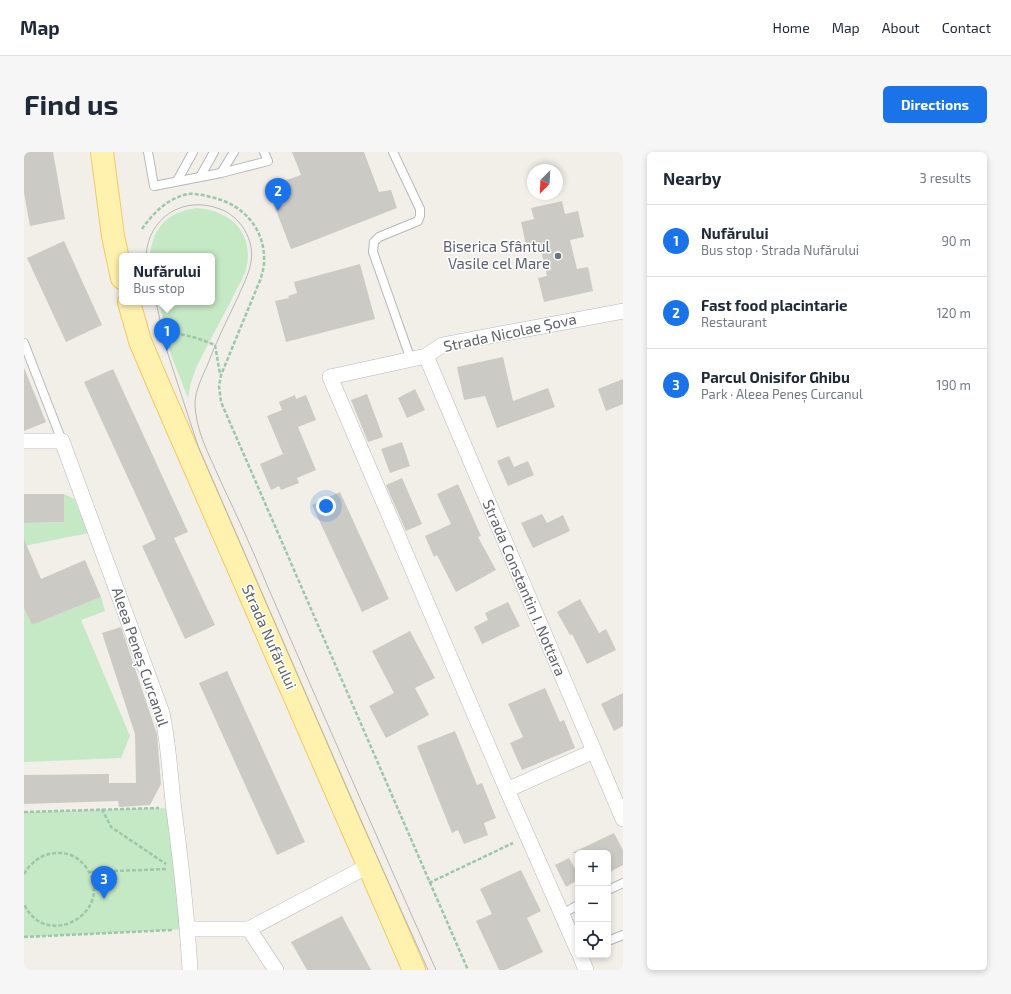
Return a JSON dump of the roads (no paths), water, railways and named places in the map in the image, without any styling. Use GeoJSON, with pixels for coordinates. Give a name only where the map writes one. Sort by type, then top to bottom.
{"type":"FeatureCollection","features":[{"type":"Feature","properties":{"kind":"main road"},"geometry":{"type":"LineString","coordinates":[[102,152],[113,236],[119,264]]}},
{"type":"Feature","properties":{"kind":"main road","name":"Strada Nufărului"},"geometry":{"type":"LineString","coordinates":[[130,305],[140,341],[159,386],[414,970]]}},
{"type":"Feature","properties":{"kind":"street","name":"Strada Nicolae Șova"},"geometry":{"type":"LineString","coordinates":[[507,790],[330,378],[426,356],[442,345],[623,311]]}},
{"type":"Feature","properties":{"kind":"street","name":"Strada Constantin I. Nottara"},"geometry":{"type":"LineString","coordinates":[[426,356],[623,819]]}},
{"type":"Feature","properties":{"kind":"street"},"geometry":{"type":"LineString","coordinates":[[24,441],[62,442]]}},
{"type":"Feature","properties":{"kind":"street","name":"Aleea Peneș Curcanul"},"geometry":{"type":"LineString","coordinates":[[62,442],[162,713],[167,736],[188,929],[190,970]]}},
{"type":"Feature","properties":{"kind":"street"},"geometry":{"type":"LineString","coordinates":[[575,944],[507,790],[594,751]]}},
{"type":"Feature","properties":{"kind":"street"},"geometry":{"type":"LineString","coordinates":[[188,929],[249,929],[368,866]]}},
{"type":"Feature","properties":{"kind":"street"},"geometry":{"type":"LineString","coordinates":[[249,929],[276,970]]}},
{"type":"Feature","properties":{"kind":"street"},"geometry":{"type":"LineString","coordinates":[[581,958],[586,970]]}},
{"type":"Feature","properties":{"kind":"lane"},"geometry":{"type":"LineString","coordinates":[[148,152],[154,186],[221,173],[268,161],[264,152]]}},
{"type":"Feature","properties":{"kind":"lane"},"geometry":{"type":"LineString","coordinates":[[177,181],[193,152]]}},
{"type":"Feature","properties":{"kind":"lane"},"geometry":{"type":"LineString","coordinates":[[200,177],[214,152]]}},
{"type":"Feature","properties":{"kind":"lane"},"geometry":{"type":"LineString","coordinates":[[221,173],[234,152]]}},
{"type":"Feature","properties":{"kind":"lane"},"geometry":{"type":"LineString","coordinates":[[393,152],[420,209],[420,216],[418,221],[379,237],[374,242],[372,252],[411,360]]}},
{"type":"Feature","properties":{"kind":"lane","name":"Aleea Peneș Curcanul"},"geometry":{"type":"LineString","coordinates":[[24,343],[62,442]]}},
{"type":"Feature","properties":{"kind":"lane"},"geometry":{"type":"LineString","coordinates":[[611,889],[623,883]]}},
{"type":"Feature","properties":{"kind":"lane"},"geometry":{"type":"LineString","coordinates":[[562,914],[575,907]]}},
{"type":"Feature","properties":{"kind":"lane"},"geometry":{"type":"LineString","coordinates":[[611,940],[623,935]]}},
{"type":"Feature","properties":{"kind":"tram line"},"geometry":{"type":"LineString","coordinates":[[146,253],[148,242],[153,230],[161,220],[181,207],[207,205],[227,212],[240,223],[248,237],[252,254],[249,271],[214,348],[197,392],[195,405],[198,425],[208,454],[251,546],[436,970]]}},
{"type":"Feature","properties":{"kind":"tram line"},"geometry":{"type":"LineString","coordinates":[[157,305],[167,351],[198,446],[361,821],[428,970]]}},
{"type":"Feature","properties":{"kind":"place","name":"Fast food placintarie"},"geometry":{"type":"Point","coordinates":[278,211]}},
{"type":"Feature","properties":{"kind":"place","name":"Biserica Sfântul Vasile cel Mare"},"geometry":{"type":"Point","coordinates":[558,256]}},
{"type":"Feature","properties":{"kind":"place","name":"Nufărului"},"geometry":{"type":"Point","coordinates":[167,351]}},
{"type":"Feature","properties":{"kind":"place","name":"Parcul Onisifor Ghibu"},"geometry":{"type":"Point","coordinates":[104,899]}}]}
